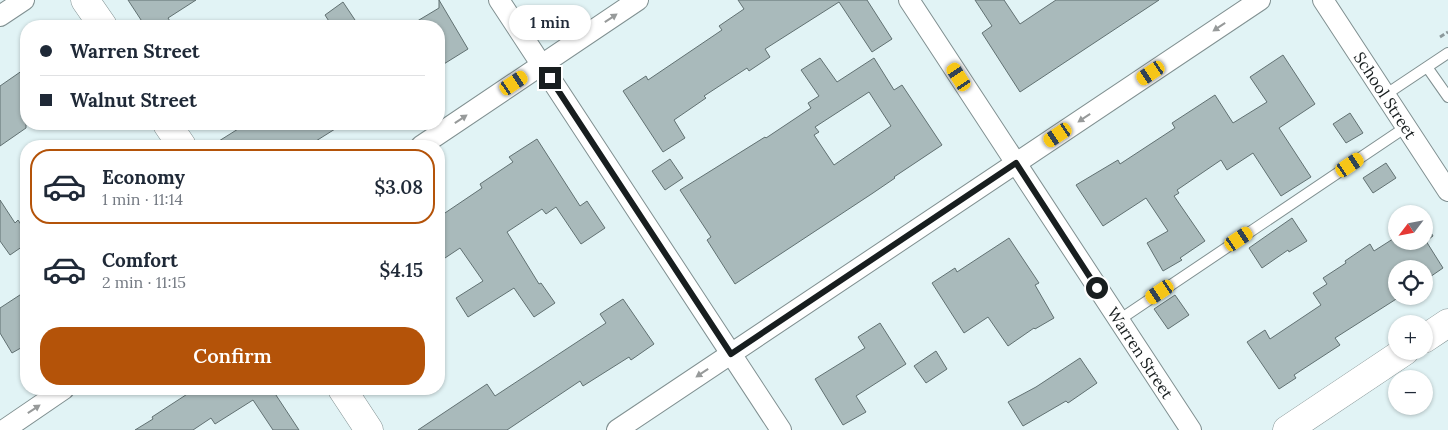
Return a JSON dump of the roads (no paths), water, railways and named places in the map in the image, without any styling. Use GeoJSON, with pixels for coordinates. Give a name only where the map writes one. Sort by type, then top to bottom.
{"type":"FeatureCollection","features":[{"type":"Feature","properties":{"kind":"street"},"geometry":{"type":"LineString","coordinates":[[0,16],[24,0]]}},
{"type":"Feature","properties":{"kind":"street"},"geometry":{"type":"LineString","coordinates":[[85,0],[99,20]]}},
{"type":"Feature","properties":{"kind":"street"},"geometry":{"type":"LineString","coordinates":[[499,0],[781,430]]}},
{"type":"Feature","properties":{"kind":"street"},"geometry":{"type":"LineString","coordinates":[[445,130],[638,0]]}},
{"type":"Feature","properties":{"kind":"street","name":"Warren Street"},"geometry":{"type":"LineString","coordinates":[[909,0],[1191,430]]}},
{"type":"Feature","properties":{"kind":"street"},"geometry":{"type":"LineString","coordinates":[[617,430],[1260,0]]}},
{"type":"Feature","properties":{"kind":"street","name":"School Street"},"geometry":{"type":"LineString","coordinates":[[1323,0],[1448,190]]}},
{"type":"Feature","properties":{"kind":"street"},"geometry":{"type":"LineString","coordinates":[[430,140],[445,130]]}},
{"type":"Feature","properties":{"kind":"street"},"geometry":{"type":"LineString","coordinates":[[1433,333],[1448,322]]}},
{"type":"Feature","properties":{"kind":"street"},"geometry":{"type":"LineString","coordinates":[[1287,430],[1392,360]]}},
{"type":"Feature","properties":{"kind":"street"},"geometry":{"type":"LineString","coordinates":[[4,430],[55,395]]}},
{"type":"Feature","properties":{"kind":"street"},"geometry":{"type":"LineString","coordinates":[[346,395],[369,430]]}},
{"type":"Feature","properties":{"kind":"lane"},"geometry":{"type":"LineString","coordinates":[[1385,96],[1448,53]]}},
{"type":"Feature","properties":{"kind":"lane"},"geometry":{"type":"LineString","coordinates":[[1427,67],[1448,97]]}},
{"type":"Feature","properties":{"kind":"lane"},"geometry":{"type":"LineString","coordinates":[[1119,320],[1406,127]]}}]}
